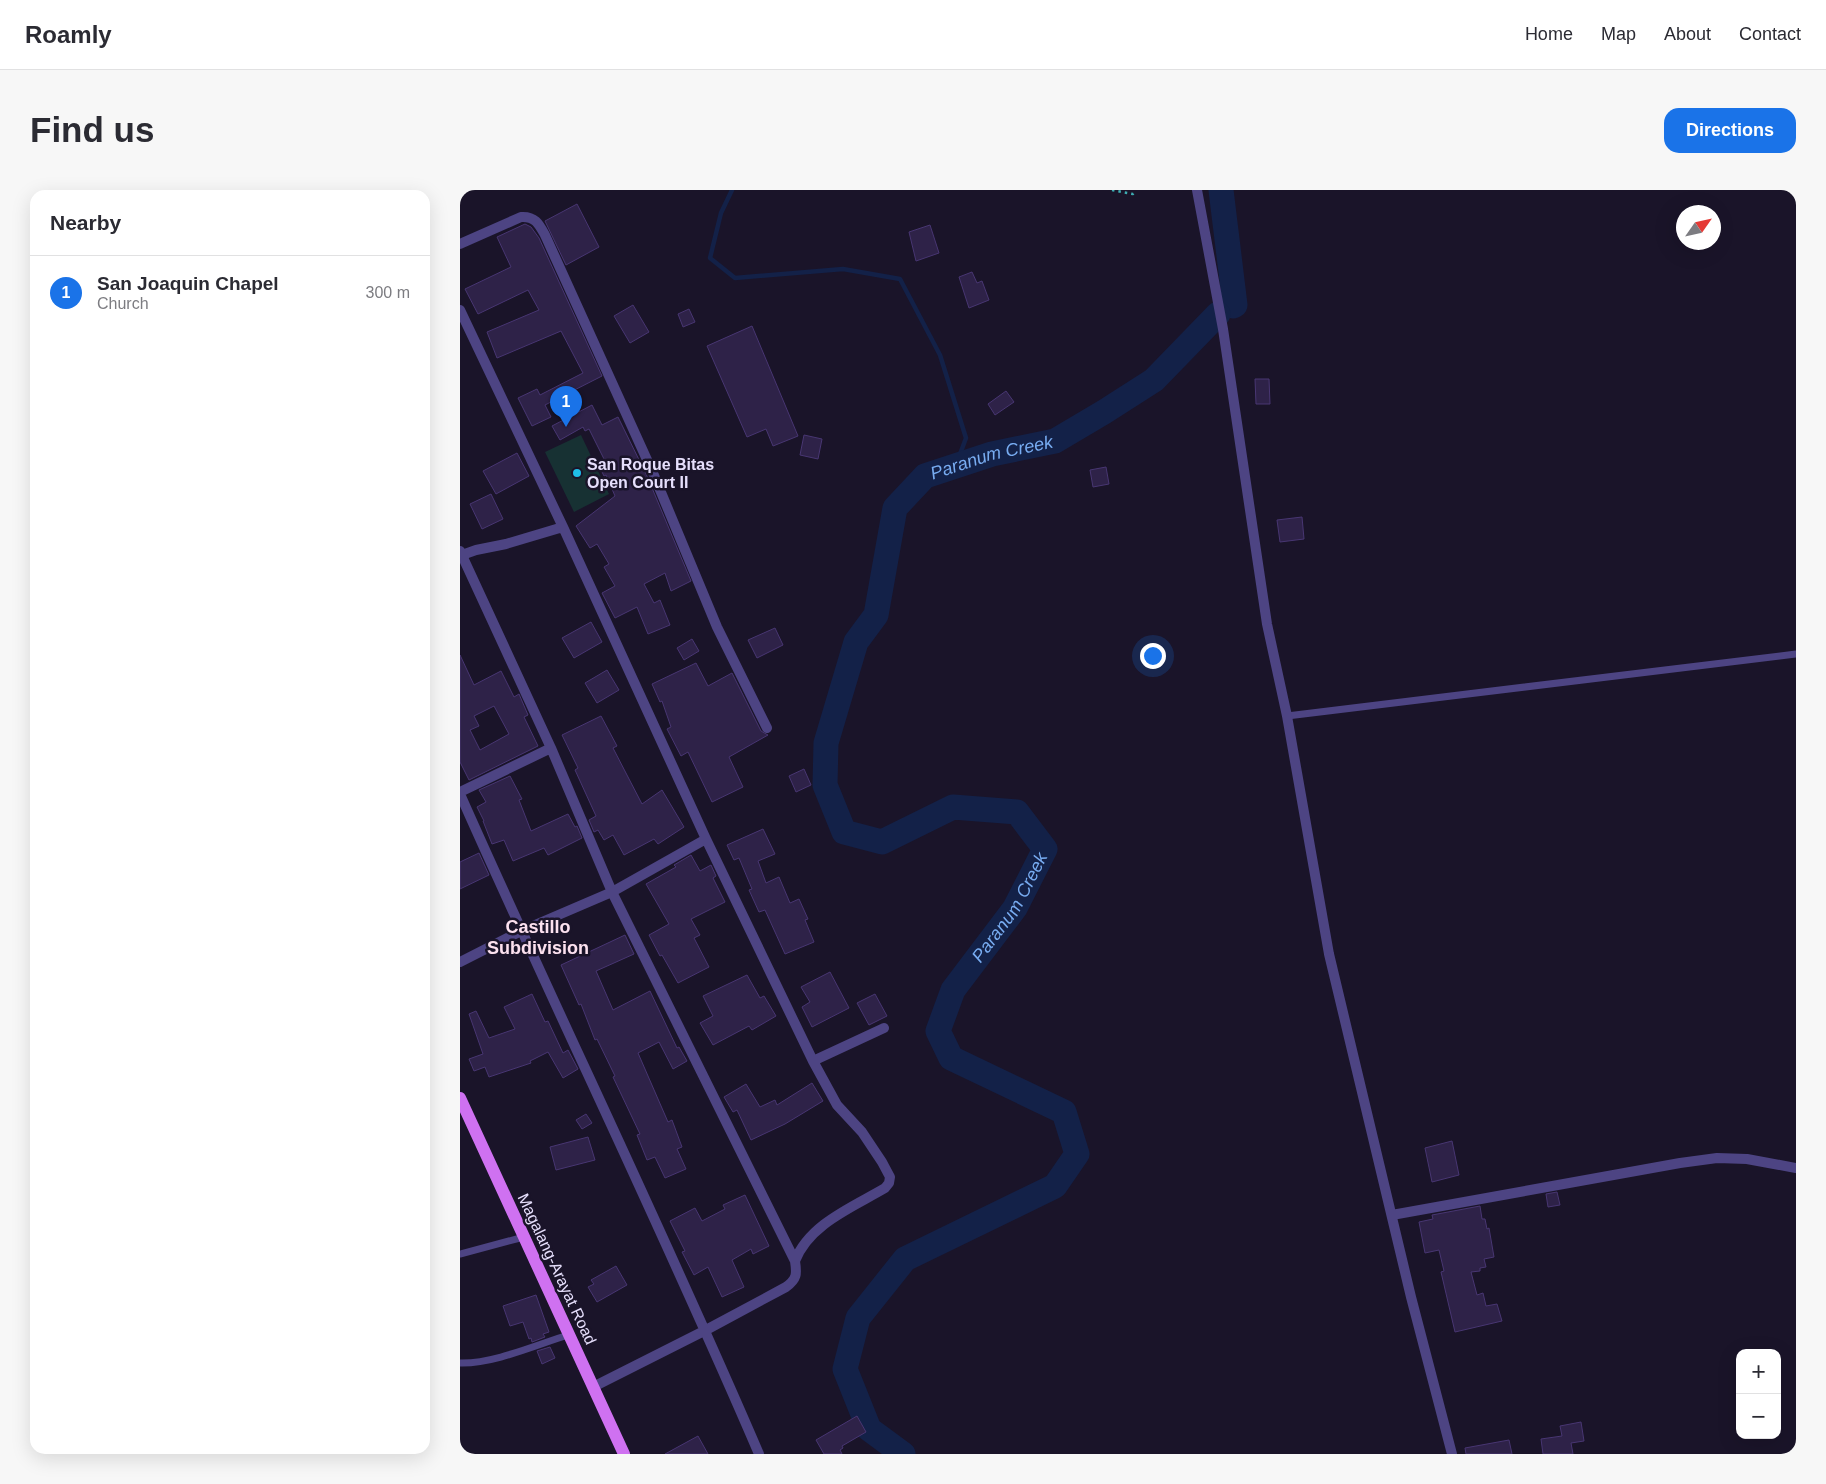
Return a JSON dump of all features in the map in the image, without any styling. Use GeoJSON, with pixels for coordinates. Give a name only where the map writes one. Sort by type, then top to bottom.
{"type":"FeatureCollection","features":[{"type":"Feature","properties":{"kind":"main road","name":"Magalang-Arayat Road"},"geometry":{"type":"LineString","coordinates":[[460,1098],[624,1454]]}},
{"type":"Feature","properties":{"kind":"street"},"geometry":{"type":"LineString","coordinates":[[1197,190],[1223,329],[1268,624],[1287,716],[1329,954],[1452,1454]]}},
{"type":"Feature","properties":{"kind":"street"},"geometry":{"type":"LineString","coordinates":[[460,244],[522,217],[530,217],[537,221],[654,472],[717,627],[767,728]]}},
{"type":"Feature","properties":{"kind":"street"},"geometry":{"type":"LineString","coordinates":[[460,310],[706,839],[813,1061],[837,1105],[862,1132],[890,1178],[885,1188],[819,1228],[799,1251],[795,1261]]}},
{"type":"Feature","properties":{"kind":"street"},"geometry":{"type":"LineString","coordinates":[[563,528],[506,544],[461,553],[551,748],[612,892],[795,1261],[797,1273],[795,1281],[786,1287],[593,1387]]}},
{"type":"Feature","properties":{"kind":"street"},"geometry":{"type":"LineString","coordinates":[[551,748],[460,793],[521,931],[706,1330],[759,1454]]}},
{"type":"Feature","properties":{"kind":"street"},"geometry":{"type":"LineString","coordinates":[[460,962],[521,931],[612,892],[706,839]]}},
{"type":"Feature","properties":{"kind":"street"},"geometry":{"type":"LineString","coordinates":[[813,1061],[884,1028]]}},
{"type":"Feature","properties":{"kind":"street"},"geometry":{"type":"LineString","coordinates":[[1392,1216],[1680,1163],[1717,1158],[1747,1159],[1796,1168]]}},
{"type":"Feature","properties":{"kind":"lane"},"geometry":{"type":"LineString","coordinates":[[1287,716],[1796,654]]}},
{"type":"Feature","properties":{"kind":"lane"},"geometry":{"type":"LineString","coordinates":[[460,1254],[524,1237]]}},
{"type":"Feature","properties":{"kind":"lane"},"geometry":{"type":"LineString","coordinates":[[460,1363],[474,1364],[489,1360],[568,1334]]}},
{"type":"Feature","properties":{"kind":"path"},"geometry":{"type":"LineString","coordinates":[[1112,190],[1134,194],[1135,190]]}},
{"type":"Feature","properties":{"kind":"green space","name":"San Roque Bitas Open Court II"},"geometry":{"type":"Polygon","coordinates":[[[581,435],[609,494],[574,512],[545,452],[581,435]]]}},
{"type":"Feature","properties":{"kind":"building"},"geometry":{"type":"Polygon","coordinates":[[[577,204],[599,247],[566,265],[545,221],[577,204]]]}},
{"type":"Feature","properties":{"kind":"building"},"geometry":{"type":"Polygon","coordinates":[[[525,224],[531,227],[539,238],[602,376],[545,405],[551,417],[532,426],[518,398],[537,389],[540,395],[583,373],[561,331],[497,358],[487,332],[539,310],[528,290],[478,314],[465,289],[511,267],[497,237],[525,224]]]}},
{"type":"Feature","properties":{"kind":"building"},"geometry":{"type":"Polygon","coordinates":[[[930,225],[939,253],[916,261],[909,232],[930,225]]]}},
{"type":"Feature","properties":{"kind":"building"},"geometry":{"type":"Polygon","coordinates":[[[972,272],[977,283],[982,281],[989,300],[969,308],[959,277],[972,272]]]}},
{"type":"Feature","properties":{"kind":"building"},"geometry":{"type":"Polygon","coordinates":[[[633,305],[649,332],[630,343],[614,316],[633,305]]]}},
{"type":"Feature","properties":{"kind":"building"},"geometry":{"type":"Polygon","coordinates":[[[689,309],[695,322],[683,327],[678,314],[689,309]]]}},
{"type":"Feature","properties":{"kind":"building"},"geometry":{"type":"Polygon","coordinates":[[[752,326],[798,436],[773,446],[766,429],[747,437],[707,346],[752,326]]]}},
{"type":"Feature","properties":{"kind":"building"},"geometry":{"type":"Polygon","coordinates":[[[1255,379],[1269,379],[1270,404],[1256,404],[1255,379]]]}},
{"type":"Feature","properties":{"kind":"building"},"geometry":{"type":"Polygon","coordinates":[[[1006,391],[1014,402],[995,415],[988,404],[1006,391]]]}},
{"type":"Feature","properties":{"kind":"building"},"geometry":{"type":"Polygon","coordinates":[[[592,405],[602,425],[618,417],[647,476],[691,581],[671,591],[665,573],[644,584],[654,603],[660,600],[670,625],[648,634],[637,607],[615,618],[602,593],[615,586],[604,567],[609,564],[597,544],[590,548],[576,526],[615,496],[606,475],[604,476],[597,462],[604,459],[589,429],[585,431],[583,427],[560,440],[552,426],[592,405]]]}},
{"type":"Feature","properties":{"kind":"building"},"geometry":{"type":"Polygon","coordinates":[[[804,435],[822,439],[818,459],[800,455],[804,435]]]}},
{"type":"Feature","properties":{"kind":"building"},"geometry":{"type":"Polygon","coordinates":[[[517,453],[529,476],[496,494],[483,471],[517,453]]]}},
{"type":"Feature","properties":{"kind":"building"},"geometry":{"type":"Polygon","coordinates":[[[1106,467],[1109,484],[1093,487],[1090,470],[1106,467]]]}},
{"type":"Feature","properties":{"kind":"building"},"geometry":{"type":"Polygon","coordinates":[[[491,494],[503,519],[482,529],[470,504],[491,494]]]}},
{"type":"Feature","properties":{"kind":"building"},"geometry":{"type":"Polygon","coordinates":[[[1302,517],[1304,539],[1280,542],[1277,520],[1302,517]]]}},
{"type":"Feature","properties":{"kind":"building"},"geometry":{"type":"Polygon","coordinates":[[[591,622],[602,642],[574,658],[562,638],[591,622]]]}},
{"type":"Feature","properties":{"kind":"building"},"geometry":{"type":"Polygon","coordinates":[[[775,628],[783,645],[757,658],[748,640],[775,628]]]}},
{"type":"Feature","properties":{"kind":"building"},"geometry":{"type":"Polygon","coordinates":[[[692,639],[699,651],[684,660],[677,648],[692,639]]]}},
{"type":"Feature","properties":{"kind":"building"},"geometry":{"type":"Polygon","coordinates":[[[460,655],[474,685],[501,671],[514,697],[519,694],[528,715],[524,717],[538,746],[469,780],[460,762],[460,655]],[[494,706],[474,716],[479,726],[470,730],[480,750],[509,734],[494,706]]]}},
{"type":"Feature","properties":{"kind":"building"},"geometry":{"type":"Polygon","coordinates":[[[696,663],[708,686],[732,673],[761,731],[768,735],[729,757],[743,787],[712,802],[688,752],[681,756],[667,729],[671,727],[662,701],[660,702],[652,684],[696,663]]]}},
{"type":"Feature","properties":{"kind":"building"},"geometry":{"type":"Polygon","coordinates":[[[607,670],[619,690],[597,703],[585,683],[607,670]]]}},
{"type":"Feature","properties":{"kind":"building"},"geometry":{"type":"Polygon","coordinates":[[[601,716],[617,746],[613,748],[642,804],[662,790],[684,827],[658,844],[654,839],[624,855],[613,835],[604,840],[598,830],[594,832],[589,820],[596,816],[575,770],[578,768],[562,735],[601,716]]]}},
{"type":"Feature","properties":{"kind":"building"},"geometry":{"type":"Polygon","coordinates":[[[804,769],[811,785],[796,792],[789,776],[804,769]]]}},
{"type":"Feature","properties":{"kind":"building"},"geometry":{"type":"Polygon","coordinates":[[[510,776],[522,799],[519,800],[531,831],[568,814],[575,827],[577,826],[582,838],[548,855],[544,848],[513,861],[504,840],[492,844],[477,807],[486,802],[479,790],[510,776]]]}},
{"type":"Feature","properties":{"kind":"building"},"geometry":{"type":"Polygon","coordinates":[[[763,829],[775,854],[758,861],[766,883],[779,877],[790,903],[799,899],[808,919],[805,920],[814,942],[785,954],[765,910],[759,912],[749,890],[752,889],[739,858],[734,860],[727,845],[763,829]]]}},
{"type":"Feature","properties":{"kind":"building"},"geometry":{"type":"Polygon","coordinates":[[[479,853],[489,875],[460,889],[460,862],[479,853]]]}},
{"type":"Feature","properties":{"kind":"building"},"geometry":{"type":"Polygon","coordinates":[[[691,855],[700,871],[711,865],[716,876],[713,878],[725,902],[691,919],[700,935],[694,938],[709,967],[678,983],[649,935],[669,924],[646,884],[676,867],[674,865],[691,855]]]}},
{"type":"Feature","properties":{"kind":"building"},"geometry":{"type":"Polygon","coordinates":[[[625,935],[634,954],[596,971],[613,1010],[650,991],[677,1048],[679,1047],[687,1061],[673,1069],[659,1042],[638,1053],[668,1122],[672,1120],[682,1147],[677,1149],[686,1169],[665,1178],[655,1157],[647,1160],[637,1135],[640,1134],[613,1077],[615,1076],[597,1039],[595,1040],[581,1004],[579,1005],[561,965],[625,935]]]}},
{"type":"Feature","properties":{"kind":"building"},"geometry":{"type":"Polygon","coordinates":[[[830,972],[849,1008],[812,1027],[802,1007],[810,1002],[801,987],[830,972]]]}},
{"type":"Feature","properties":{"kind":"building"},"geometry":{"type":"Polygon","coordinates":[[[747,975],[760,998],[764,996],[776,1016],[752,1030],[749,1026],[713,1045],[700,1023],[713,1016],[703,996],[747,975]]]}},
{"type":"Feature","properties":{"kind":"building"},"geometry":{"type":"Polygon","coordinates":[[[532,994],[545,1022],[548,1021],[563,1053],[568,1050],[578,1069],[563,1078],[548,1052],[530,1061],[531,1063],[489,1077],[485,1067],[474,1071],[469,1059],[483,1054],[469,1014],[476,1011],[489,1038],[515,1029],[504,1007],[532,994]]]}},
{"type":"Feature","properties":{"kind":"building"},"geometry":{"type":"Polygon","coordinates":[[[875,994],[887,1016],[869,1025],[857,1003],[875,994]]]}},
{"type":"Feature","properties":{"kind":"building"},"geometry":{"type":"Polygon","coordinates":[[[812,1083],[823,1101],[785,1124],[751,1140],[737,1110],[733,1112],[724,1097],[746,1084],[760,1107],[775,1100],[777,1105],[812,1083]]]}},
{"type":"Feature","properties":{"kind":"building"},"geometry":{"type":"Polygon","coordinates":[[[586,1114],[592,1123],[582,1129],[576,1120],[586,1114]]]}},
{"type":"Feature","properties":{"kind":"building"},"geometry":{"type":"Polygon","coordinates":[[[588,1137],[595,1160],[556,1170],[550,1147],[588,1137]]]}},
{"type":"Feature","properties":{"kind":"building"},"geometry":{"type":"Polygon","coordinates":[[[1452,1141],[1459,1175],[1432,1182],[1425,1148],[1452,1141]]]}},
{"type":"Feature","properties":{"kind":"building"},"geometry":{"type":"Polygon","coordinates":[[[1557,1192],[1560,1205],[1548,1207],[1546,1194],[1557,1192]]]}},
{"type":"Feature","properties":{"kind":"building"},"geometry":{"type":"Polygon","coordinates":[[[745,1195],[769,1246],[753,1254],[751,1249],[732,1260],[744,1287],[722,1297],[708,1267],[694,1275],[682,1252],[685,1251],[670,1221],[695,1208],[702,1221],[725,1209],[723,1205],[745,1195]]]}},
{"type":"Feature","properties":{"kind":"building"},"geometry":{"type":"Polygon","coordinates":[[[1480,1206],[1482,1219],[1485,1219],[1487,1229],[1489,1228],[1494,1257],[1484,1259],[1486,1267],[1480,1268],[1480,1271],[1471,1272],[1477,1295],[1483,1293],[1486,1306],[1497,1304],[1502,1321],[1455,1332],[1441,1272],[1444,1271],[1439,1250],[1425,1253],[1419,1222],[1433,1219],[1432,1215],[1480,1206]]]}},
{"type":"Feature","properties":{"kind":"building"},"geometry":{"type":"Polygon","coordinates":[[[616,1266],[627,1285],[597,1302],[588,1287],[594,1284],[591,1280],[616,1266]]]}},
{"type":"Feature","properties":{"kind":"building"},"geometry":{"type":"Polygon","coordinates":[[[536,1295],[549,1332],[543,1334],[545,1337],[532,1342],[531,1338],[529,1339],[523,1322],[510,1326],[503,1306],[536,1295]]]}},
{"type":"Feature","properties":{"kind":"building"},"geometry":{"type":"Polygon","coordinates":[[[550,1347],[555,1358],[542,1364],[537,1351],[550,1347]]]}},
{"type":"Feature","properties":{"kind":"building"},"geometry":{"type":"Polygon","coordinates":[[[857,1416],[866,1432],[842,1446],[843,1448],[840,1450],[842,1454],[824,1454],[816,1440],[857,1416]]]}},
{"type":"Feature","properties":{"kind":"building"},"geometry":{"type":"Polygon","coordinates":[[[1581,1422],[1584,1441],[1571,1443],[1573,1454],[1543,1454],[1541,1439],[1562,1436],[1560,1426],[1581,1422]]]}},
{"type":"Feature","properties":{"kind":"building"},"geometry":{"type":"Polygon","coordinates":[[[698,1436],[708,1454],[665,1454],[698,1436]]]}},
{"type":"Feature","properties":{"kind":"building"},"geometry":{"type":"Polygon","coordinates":[[[1509,1440],[1512,1454],[1466,1454],[1465,1448],[1509,1440]]]}},
{"type":"Feature","properties":{"kind":"waterway"},"geometry":{"type":"LineString","coordinates":[[732,190],[721,213],[710,258],[735,278],[843,269],[900,279],[940,355],[966,438],[956,465]]}},
{"type":"Feature","properties":{"kind":"waterway","name":"Paranum Creek"},"geometry":{"type":"LineString","coordinates":[[1221,190],[1235,305],[1233,306]]}},
{"type":"Feature","properties":{"kind":"waterway","name":"Paranum Creek"},"geometry":{"type":"LineString","coordinates":[[903,1454],[869,1429],[845,1369],[858,1318],[905,1259],[1055,1186],[1077,1154],[1064,1112],[951,1058],[938,1031],[953,990],[1015,908],[1045,849],[1017,812],[953,807],[882,842],[844,832],[825,785],[826,743],[856,642],[876,615],[895,508],[925,476],[992,454],[1055,441],[1104,412],[1154,380],[1218,314]]}},
{"type":"Feature","properties":{"kind":"place","name":"San Joaquin Chapel"},"geometry":{"type":"Point","coordinates":[566,427]}},
{"type":"Feature","properties":{"kind":"place","name":"San Roque Bitas Open Court II"},"geometry":{"type":"Point","coordinates":[577,473]}},
{"type":"Feature","properties":{"kind":"district","name":"Castillo Subdivision"},"geometry":{"type":"Point","coordinates":[538,938]}}]}
